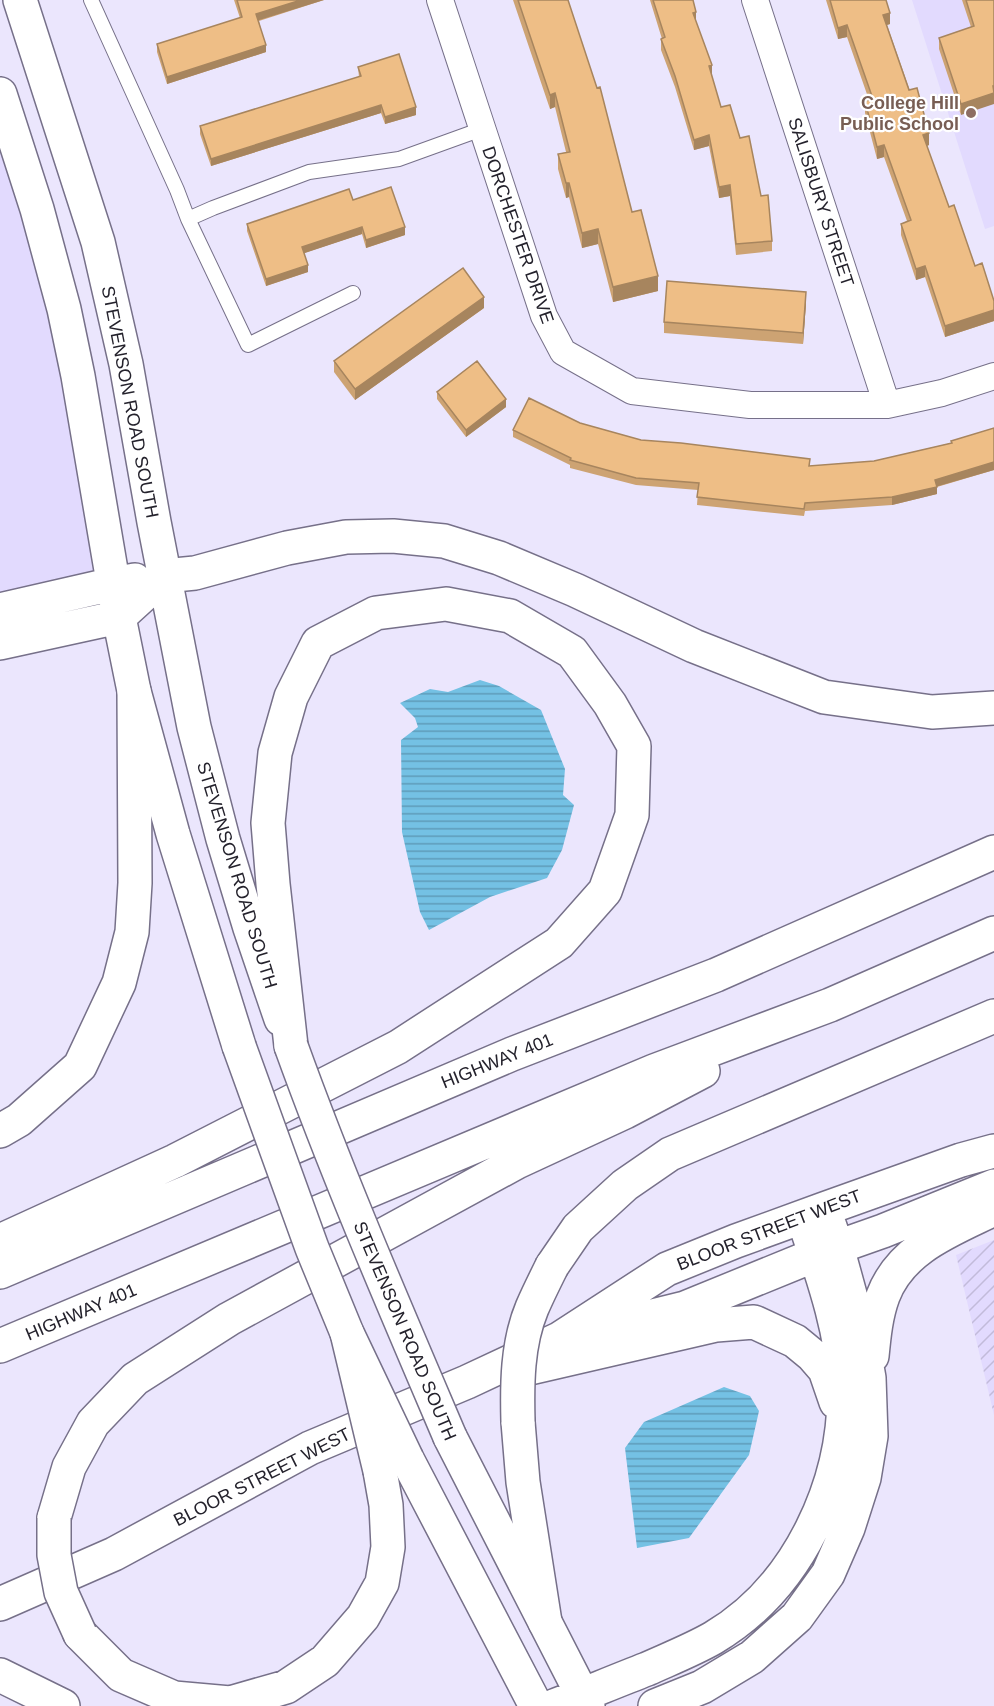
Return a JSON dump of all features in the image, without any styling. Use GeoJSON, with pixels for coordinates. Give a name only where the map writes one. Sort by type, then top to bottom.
{"type":"FeatureCollection","features":[{"type":"Feature","properties":{"kind":"main road","name":"STEVENSON ROAD SOUTH"},"geometry":{"type":"LineString","coordinates":[[20,0],[98,242],[126,364],[194,727],[223,839],[250,928],[315,1113],[364,1237],[450,1437],[545,1622],[575,1702]]}},
{"type":"Feature","properties":{"kind":"main road"},"geometry":{"type":"LineString","coordinates":[[0,94],[37,209],[64,309],[134,691],[176,845],[239,1046],[312,1248],[347,1333],[393,1465],[536,1706]]}},
{"type":"Feature","properties":{"kind":"main road"},"geometry":{"type":"LineString","coordinates":[[0,610],[113,584],[195,573],[287,548],[346,537],[393,536],[444,541],[499,558],[575,590],[694,646],[824,697],[932,712],[994,708]]}},
{"type":"Feature","properties":{"kind":"main road"},"geometry":{"type":"LineString","coordinates":[[0,643],[119,617],[164,576]]}},
{"type":"Feature","properties":{"kind":"main road"},"geometry":{"type":"LineString","coordinates":[[0,1241],[175,1161],[398,1047],[559,943],[606,891],[632,815],[634,746],[610,704],[572,652],[510,616],[446,604],[376,613],[318,643],[291,697],[275,753],[268,823],[291,1046]]}},
{"type":"Feature","properties":{"kind":"main road"},"geometry":{"type":"LineString","coordinates":[[0,1131],[20,1120],[80,1066],[119,983],[132,932],[135,883],[134,691]]}},
{"type":"Feature","properties":{"kind":"main road","name":"HIGHWAY 401"},"geometry":{"type":"LineString","coordinates":[[0,1272],[512,1054],[716,975],[994,852]]}},
{"type":"Feature","properties":{"kind":"main road","name":"HIGHWAY 401"},"geometry":{"type":"LineString","coordinates":[[0,1346],[654,1071],[830,1005],[994,933]]}},
{"type":"Feature","properties":{"kind":"main road"},"geometry":{"type":"LineString","coordinates":[[393,1465],[386,1505],[388,1547],[382,1583],[363,1617],[325,1661],[286,1688],[230,1703],[174,1698],[121,1676],[80,1634],[61,1592],[54,1556],[54,1518],[69,1467],[93,1423],[135,1379],[229,1319],[487,1178],[625,1112],[830,1005]]}},
{"type":"Feature","properties":{"kind":"main road"},"geometry":{"type":"LineString","coordinates":[[545,1622],[523,1482],[517,1388],[522,1345],[531,1310],[552,1266],[578,1228],[625,1185],[670,1154],[994,1016]]}},
{"type":"Feature","properties":{"kind":"main road","name":"BLOOR STREET WEST"},"geometry":{"type":"LineString","coordinates":[[0,1604],[114,1554],[310,1448],[467,1382],[559,1340],[667,1269],[813,1213],[961,1160],[994,1151]]}},
{"type":"Feature","properties":{"kind":"main road","name":"BLOOR STREET WEST"},"geometry":{"type":"LineString","coordinates":[[559,1340],[685,1308],[994,1186]]}},
{"type":"Feature","properties":{"kind":"main road"},"geometry":{"type":"LineString","coordinates":[[869,1378],[876,1319],[891,1277],[901,1264],[922,1246],[994,1209]]}},
{"type":"Feature","properties":{"kind":"main road"},"geometry":{"type":"LineString","coordinates":[[655,1706],[702,1687],[753,1657],[797,1617],[828,1574],[848,1528],[864,1478],[871,1436],[869,1378],[862,1338],[813,1213]]}},
{"type":"Feature","properties":{"kind":"main road"},"geometry":{"type":"LineString","coordinates":[[575,1702],[713,1638],[745,1616],[796,1558],[827,1494],[837,1460],[843,1427],[844,1383],[826,1251]]}},
{"type":"Feature","properties":{"kind":"main road"},"geometry":{"type":"LineString","coordinates":[[467,1382],[716,1325],[754,1322],[795,1341],[825,1370],[843,1427]]}},
{"type":"Feature","properties":{"kind":"main road"},"geometry":{"type":"LineString","coordinates":[[1,1675],[63,1706]]}},
{"type":"Feature","properties":{"kind":"street","name":"DORCHESTER DRIVE"},"geometry":{"type":"LineString","coordinates":[[440,0],[544,316],[563,352],[632,391],[750,405],[887,405],[942,393],[994,376]]}},
{"type":"Feature","properties":{"kind":"street","name":"SALISBURY STREET"},"geometry":{"type":"LineString","coordinates":[[755,0],[887,405]]}},
{"type":"Feature","properties":{"kind":"lane"},"geometry":{"type":"LineString","coordinates":[[92,0],[188,219],[248,345],[353,293]]}},
{"type":"Feature","properties":{"kind":"lane"},"geometry":{"type":"LineString","coordinates":[[188,219],[309,172],[399,159],[482,129]]}},
{"type":"Feature","properties":{"kind":"shaded area","name":"College Hill Public School"},"geometry":{"type":"Polygon","coordinates":[[[912,0],[994,0],[994,226],[985,229],[912,0]]]}},
{"type":"Feature","properties":{"kind":"shaded area"},"geometry":{"type":"Polygon","coordinates":[[[0,134],[45,276],[108,581],[0,607],[0,134]]]}},
{"type":"Feature","properties":{"kind":"shaded area"},"geometry":{"type":"Polygon","coordinates":[[[994,1240],[994,1415],[956,1255],[994,1240]]]}},
{"type":"Feature","properties":{"kind":"water"},"geometry":{"type":"Polygon","coordinates":[[[480,680],[499,686],[541,710],[565,769],[563,795],[574,805],[562,850],[547,878],[490,897],[429,930],[420,912],[402,832],[401,740],[418,727],[415,718],[400,703],[430,689],[448,692],[480,680]]]}},
{"type":"Feature","properties":{"kind":"water"},"geometry":{"type":"Polygon","coordinates":[[[724,1387],[750,1396],[759,1411],[749,1455],[689,1538],[637,1548],[625,1448],[644,1422],[724,1387]]]}},
{"type":"Feature","properties":{"kind":"building"},"geometry":{"type":"Polygon","coordinates":[[[237,0],[301,0],[256,14],[266,45],[167,77],[157,44],[242,17],[237,0]]]}},
{"type":"Feature","properties":{"kind":"building"},"geometry":{"type":"Polygon","coordinates":[[[518,0],[568,0],[597,88],[600,87],[632,212],[641,210],[658,276],[613,287],[598,229],[582,233],[569,183],[566,183],[558,154],[570,152],[555,93],[550,95],[518,0]]]}},
{"type":"Feature","properties":{"kind":"building"},"geometry":{"type":"Polygon","coordinates":[[[653,0],[693,0],[696,12],[693,13],[712,65],[709,66],[721,107],[730,105],[740,138],[749,136],[761,196],[768,195],[772,241],[736,244],[730,185],[719,187],[709,135],[694,140],[675,76],[661,39],[665,37],[653,0]]]}},
{"type":"Feature","properties":{"kind":"building"},"geometry":{"type":"Polygon","coordinates":[[[830,0],[886,0],[890,13],[883,15],[909,90],[917,88],[929,133],[923,135],[949,207],[954,205],[975,266],[982,263],[994,301],[994,310],[945,326],[925,266],[916,269],[901,224],[911,220],[884,145],[877,147],[865,101],[873,99],[847,25],[838,28],[830,0]]]}},
{"type":"Feature","properties":{"kind":"building"},"geometry":{"type":"Polygon","coordinates":[[[966,0],[994,0],[994,93],[961,104],[939,38],[974,26],[966,0]]]}},
{"type":"Feature","properties":{"kind":"building"},"geometry":{"type":"Polygon","coordinates":[[[399,54],[416,107],[385,117],[381,105],[211,159],[200,126],[361,76],[358,67],[399,54]]]}},
{"type":"Feature","properties":{"kind":"building"},"geometry":{"type":"Polygon","coordinates":[[[391,187],[405,227],[366,240],[362,227],[302,247],[308,265],[266,279],[247,224],[349,189],[353,200],[391,187]]]}},
{"type":"Feature","properties":{"kind":"building"},"geometry":{"type":"Polygon","coordinates":[[[463,268],[484,297],[355,389],[334,361],[463,268]]]}},
{"type":"Feature","properties":{"kind":"building"},"geometry":{"type":"Polygon","coordinates":[[[667,281],[806,292],[803,333],[664,322],[667,281]]]}},
{"type":"Feature","properties":{"kind":"building"},"geometry":{"type":"Polygon","coordinates":[[[477,361],[506,399],[466,430],[437,392],[477,361]]]}},
{"type":"Feature","properties":{"kind":"building"},"geometry":{"type":"Polygon","coordinates":[[[529,398],[580,423],[641,440],[810,459],[809,466],[874,461],[952,443],[951,441],[994,428],[994,462],[935,480],[937,487],[892,497],[805,503],[804,509],[697,497],[699,483],[636,478],[570,460],[571,458],[513,430],[529,398]]]}},
{"type":"Feature","properties":{"kind":"place","name":"College Hill Public School"},"geometry":{"type":"Point","coordinates":[971,113]}}]}
